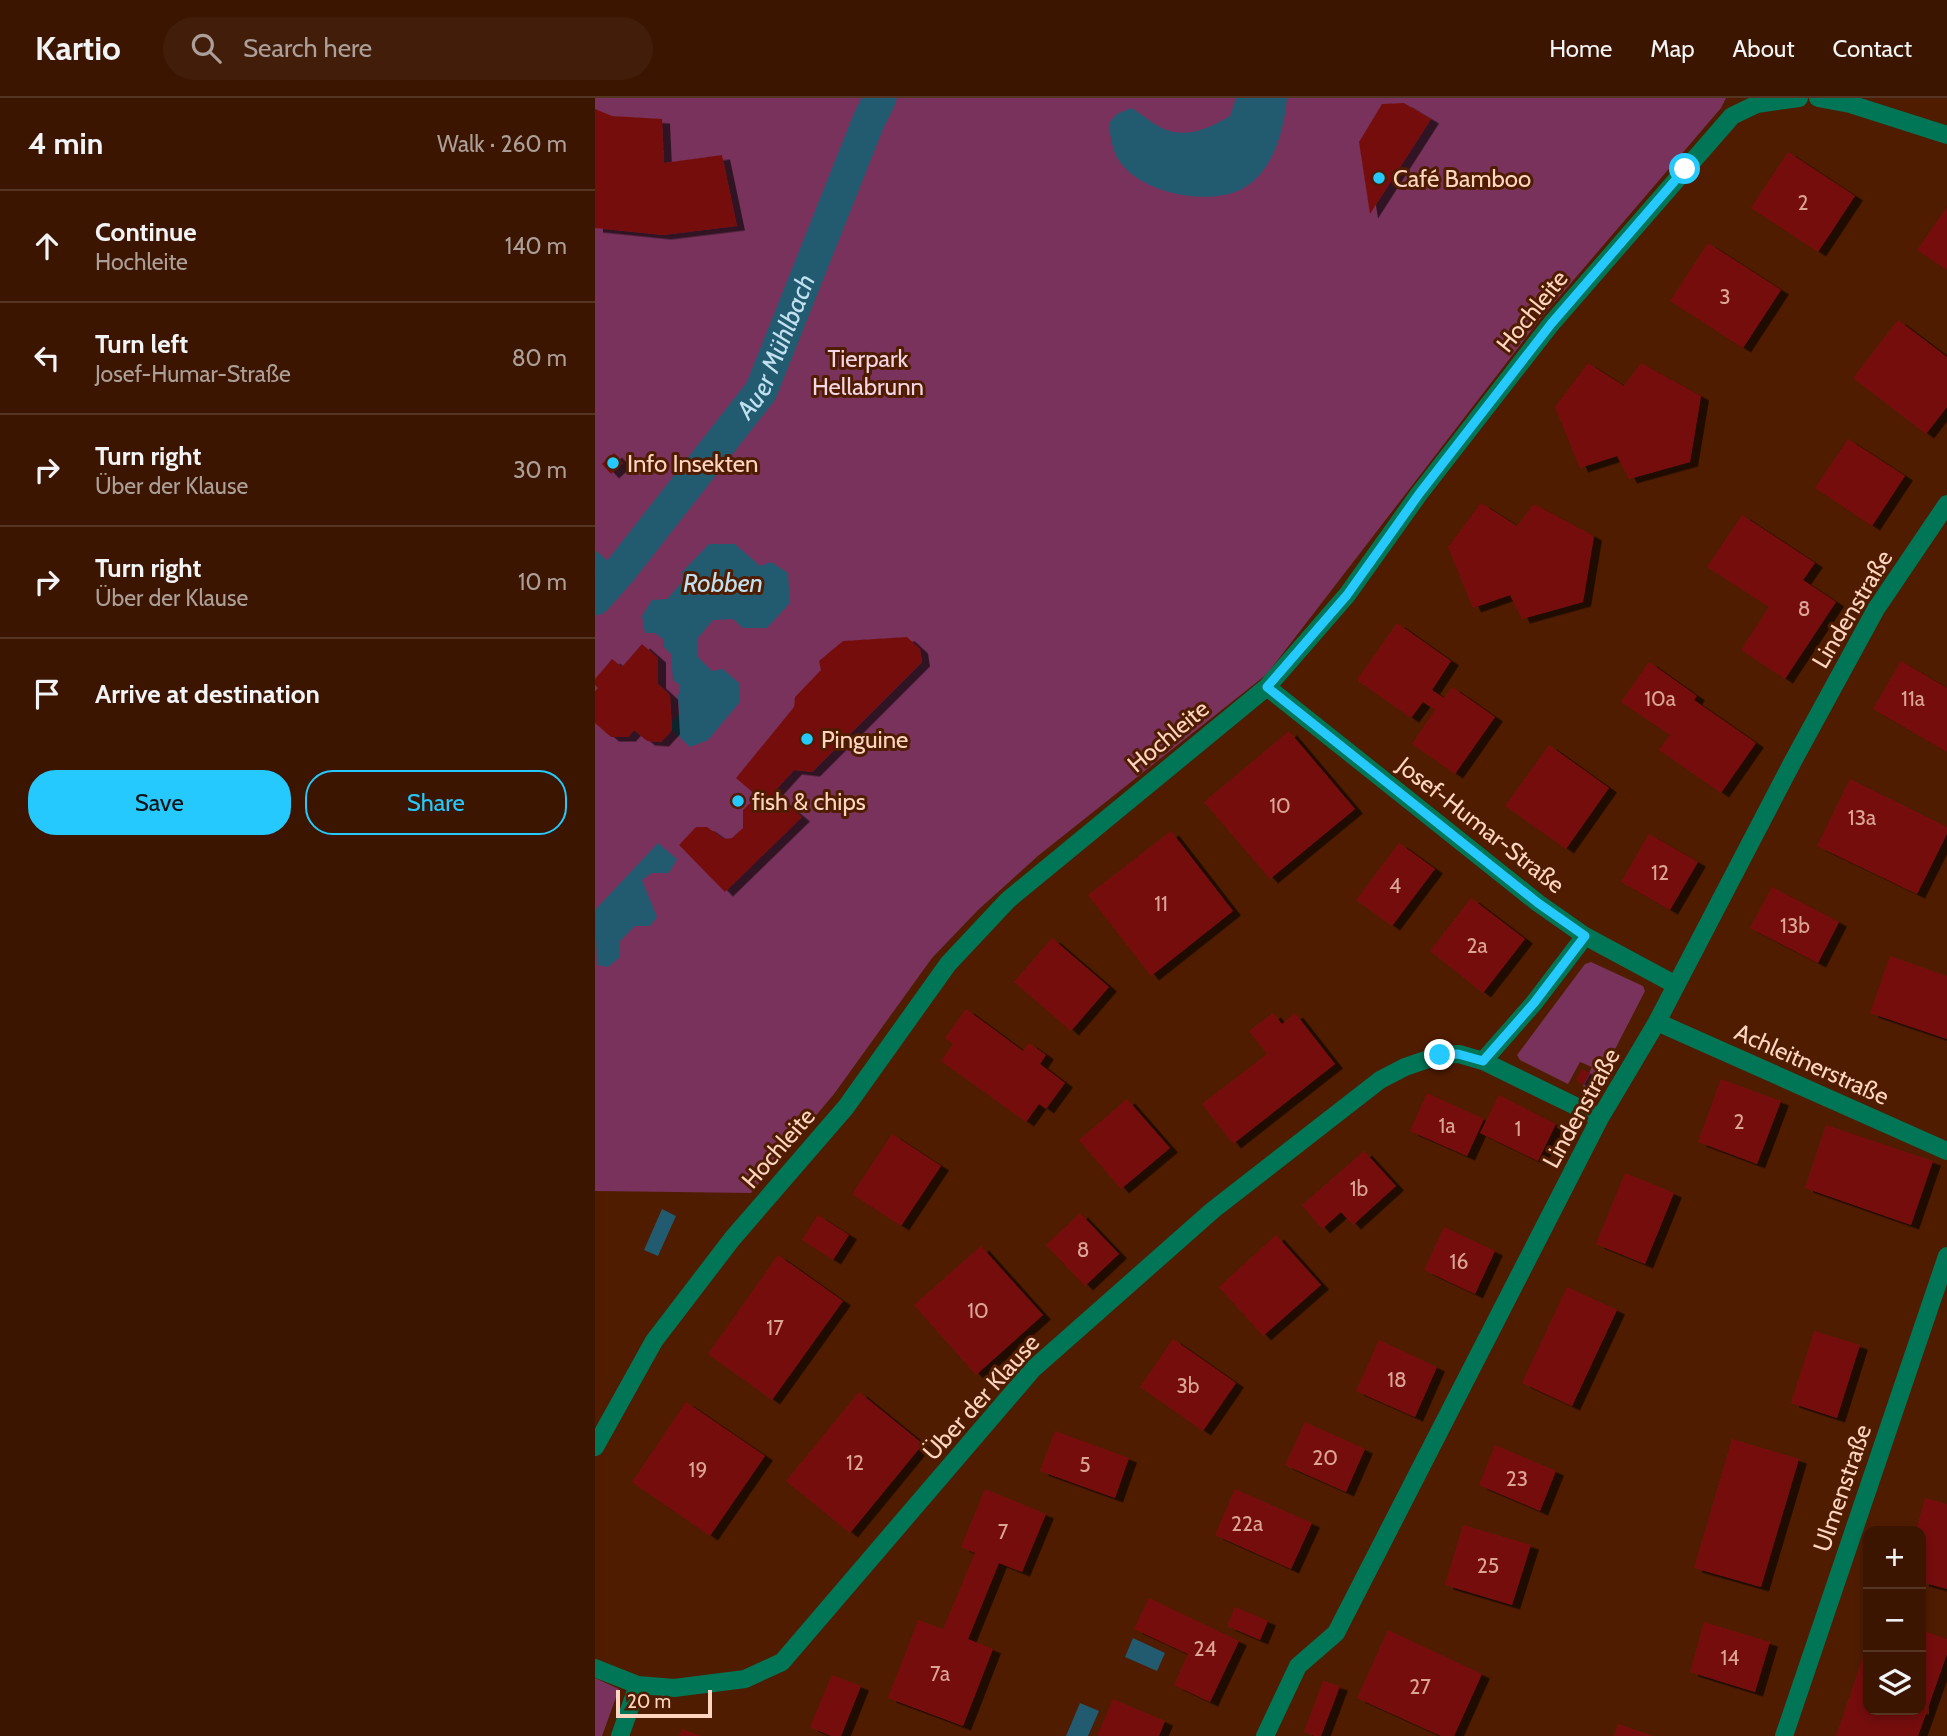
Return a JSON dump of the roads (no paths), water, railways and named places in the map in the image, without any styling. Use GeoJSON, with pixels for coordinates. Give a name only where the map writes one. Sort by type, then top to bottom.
{"type":"FeatureCollection","features":[{"type":"Feature","properties":{"kind":"street","name":"Hochleite"},"geometry":{"type":"LineString","coordinates":[[595,1447],[654,1341],[732,1239],[846,1107],[948,964],[1008,900],[1267,687],[1347,595],[1419,494],[1551,324],[1732,116],[1757,104],[1800,98]]}},
{"type":"Feature","properties":{"kind":"street"},"geometry":{"type":"LineString","coordinates":[[1818,98],[1850,104],[1947,135]]}},
{"type":"Feature","properties":{"kind":"street","name":"Lindenstraße"},"geometry":{"type":"LineString","coordinates":[[1265,1736],[1298,1666],[1336,1633],[1600,1118],[1657,1022],[1792,763],[1876,609],[1947,504]]}},
{"type":"Feature","properties":{"kind":"street","name":"Josef-Humar-Straße"},"geometry":{"type":"LineString","coordinates":[[1267,687],[1538,903],[1585,936],[1676,985]]}},
{"type":"Feature","properties":{"kind":"street"},"geometry":{"type":"LineString","coordinates":[[1483,1061],[1534,1003],[1585,936]]}},
{"type":"Feature","properties":{"kind":"street","name":"Achleitnerstraße"},"geometry":{"type":"LineString","coordinates":[[1657,1022],[1947,1151]]}},
{"type":"Feature","properties":{"kind":"street","name":"Über der Klause"},"geometry":{"type":"LineString","coordinates":[[638,1685],[674,1688],[745,1679],[782,1662],[1033,1369],[1213,1210],[1380,1080],[1405,1066],[1440,1055],[1458,1054],[1483,1061],[1600,1118]]}},
{"type":"Feature","properties":{"kind":"street","name":"Ulmenstraße"},"geometry":{"type":"LineString","coordinates":[[1784,1736],[1947,1256]]}},
{"type":"Feature","properties":{"kind":"street"},"geometry":{"type":"LineString","coordinates":[[595,1668],[638,1685],[620,1736]]}},
{"type":"Feature","properties":{"kind":"water"},"geometry":{"type":"Polygon","coordinates":[[[1236,98],[1287,98],[1280,137],[1269,163],[1261,174],[1240,190],[1210,197],[1174,193],[1141,180],[1128,171],[1116,155],[1109,123],[1117,114],[1131,108],[1160,127],[1187,133],[1205,129],[1230,116],[1236,98]]]}},
{"type":"Feature","properties":{"kind":"water","name":"Robben"},"geometry":{"type":"Polygon","coordinates":[[[709,544],[735,544],[760,566],[771,562],[788,573],[790,603],[767,628],[743,628],[733,619],[713,620],[698,638],[698,657],[712,671],[723,669],[740,684],[740,702],[708,740],[690,747],[672,730],[672,722],[679,714],[680,685],[673,680],[671,654],[664,647],[663,639],[655,633],[645,633],[642,616],[652,600],[667,599],[683,581],[682,572],[709,544]]]}},
{"type":"Feature","properties":{"kind":"water"},"geometry":{"type":"Polygon","coordinates":[[[595,550],[620,571],[595,599],[595,550]]]}},
{"type":"Feature","properties":{"kind":"water"},"geometry":{"type":"Polygon","coordinates":[[[658,843],[677,859],[669,873],[652,873],[642,880],[657,917],[650,926],[635,926],[619,942],[619,958],[608,967],[597,965],[595,910],[658,843]]]}},
{"type":"Feature","properties":{"kind":"water"},"geometry":{"type":"Polygon","coordinates":[[[662,1209],[676,1216],[658,1256],[644,1250],[662,1209]]]}},
{"type":"Feature","properties":{"kind":"water"},"geometry":{"type":"Polygon","coordinates":[[[1133,1638],[1165,1653],[1157,1671],[1125,1657],[1133,1638]]]}},
{"type":"Feature","properties":{"kind":"water"},"geometry":{"type":"Polygon","coordinates":[[[1080,1703],[1099,1711],[1088,1736],[1066,1736],[1080,1703]]]}},
{"type":"Feature","properties":{"kind":"waterway","name":"Auer Mühlbach"},"geometry":{"type":"LineString","coordinates":[[595,599],[761,391],[880,98]]}},
{"type":"Feature","properties":{"kind":"place","name":"Café Bamboo"},"geometry":{"type":"Point","coordinates":[1379,178]}},
{"type":"Feature","properties":{"kind":"place","name":"Info Insekten"},"geometry":{"type":"Point","coordinates":[613,463]}},
{"type":"Feature","properties":{"kind":"place","name":"Pinguine"},"geometry":{"type":"Point","coordinates":[807,739]}},
{"type":"Feature","properties":{"kind":"place","name":"fish & chips"},"geometry":{"type":"Point","coordinates":[738,801]}},
{"type":"Feature","properties":{"kind":"park label","name":"Tierpark Hellabrunn"},"geometry":{"type":"Point","coordinates":[868,372]}}]}
